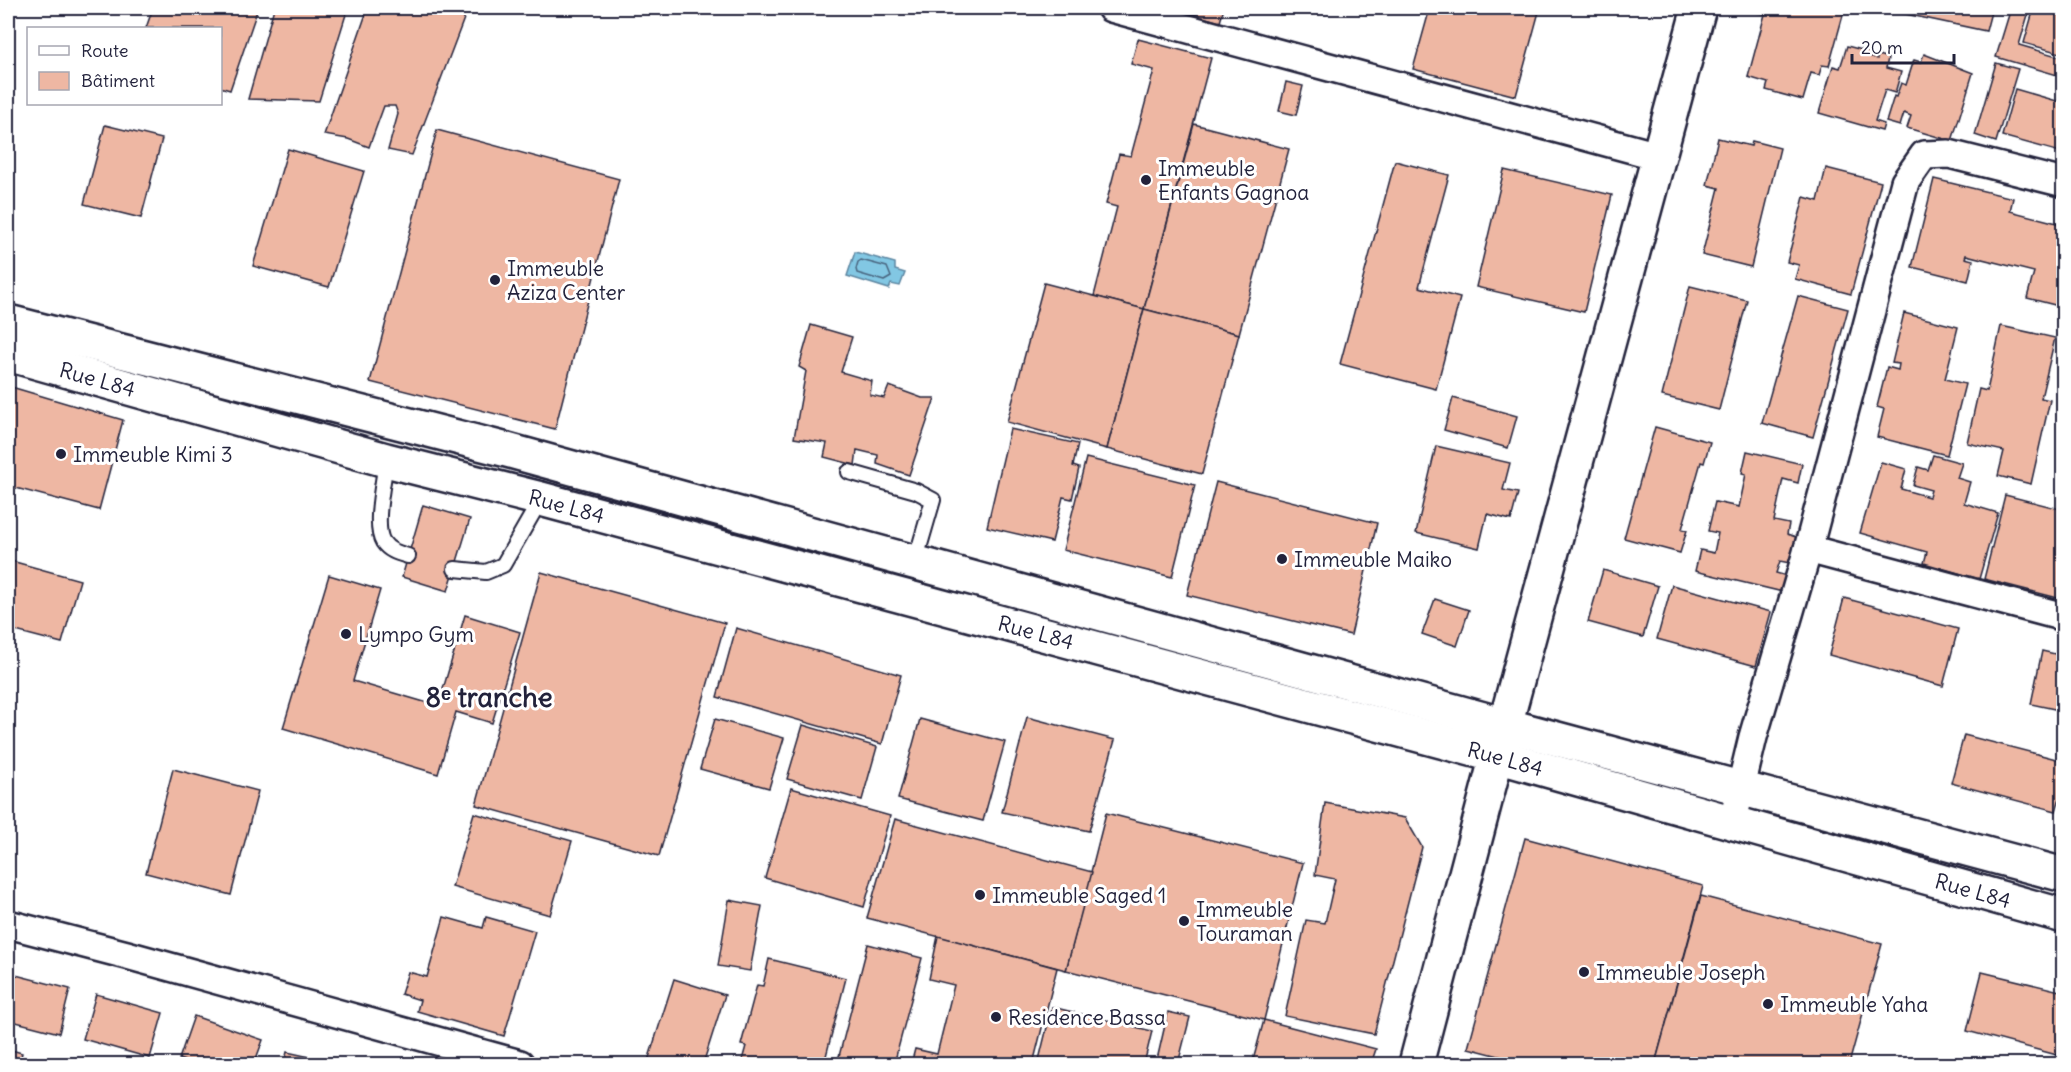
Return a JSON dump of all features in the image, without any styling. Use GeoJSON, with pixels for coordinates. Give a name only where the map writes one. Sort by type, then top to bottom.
{"type":"FeatureCollection","features":[{"type":"Feature","properties":{"kind":"street"},"geometry":{"type":"LineString","coordinates":[[1111,8],[1658,156]]}},
{"type":"Feature","properties":{"kind":"street"},"geometry":{"type":"LineString","coordinates":[[1416,1065],[1505,725],[1699,8]]}},
{"type":"Feature","properties":{"kind":"street"},"geometry":{"type":"LineString","coordinates":[[1732,824],[1740,788],[1808,549],[1905,182],[1924,155],[1949,154],[2064,183]]}},
{"type":"Feature","properties":{"kind":"street","name":"Rue L84"},"geometry":{"type":"LineString","coordinates":[[8,322],[507,450],[1505,725],[2064,875]]}},
{"type":"Feature","properties":{"kind":"street","name":"Rue L84"},"geometry":{"type":"LineString","coordinates":[[8,354],[387,460],[541,499],[1497,756],[2064,916]]}},
{"type":"Feature","properties":{"kind":"street"},"geometry":{"type":"LineString","coordinates":[[1808,549],[2064,617]]}},
{"type":"Feature","properties":{"kind":"street"},"geometry":{"type":"LineString","coordinates":[[8,924],[520,1065]]}},
{"type":"Feature","properties":{"kind":"lane"},"geometry":{"type":"LineString","coordinates":[[387,460],[378,530],[383,543],[393,552],[408,556]]}},
{"type":"Feature","properties":{"kind":"lane"},"geometry":{"type":"LineString","coordinates":[[849,472],[916,491],[933,500],[915,562]]}},
{"type":"Feature","properties":{"kind":"lane"},"geometry":{"type":"LineString","coordinates":[[455,569],[486,572],[502,565],[541,499]]}},
{"type":"Feature","properties":{"kind":"water"},"geometry":{"type":"Polygon","coordinates":[[[855,252],[895,263],[895,270],[905,273],[900,286],[891,284],[889,289],[847,276],[855,252]]]}},
{"type":"Feature","properties":{"kind":"building"},"geometry":{"type":"Polygon","coordinates":[[[153,8],[258,8],[230,90],[222,88],[222,27],[146,27],[153,8]]]}},
{"type":"Feature","properties":{"kind":"building"},"geometry":{"type":"Polygon","coordinates":[[[274,8],[348,8],[319,101],[248,99],[274,8]]]}},
{"type":"Feature","properties":{"kind":"building"},"geometry":{"type":"Polygon","coordinates":[[[368,8],[468,8],[412,155],[388,150],[398,114],[395,106],[384,106],[369,147],[348,139],[324,135],[368,8]]]}},
{"type":"Feature","properties":{"kind":"building"},"geometry":{"type":"Polygon","coordinates":[[[1186,8],[1224,8],[1220,22],[1185,12],[1186,8]]]}},
{"type":"Feature","properties":{"kind":"building"},"geometry":{"type":"Polygon","coordinates":[[[1430,8],[1540,8],[1516,96],[1413,69],[1430,8]]]}},
{"type":"Feature","properties":{"kind":"building"},"geometry":{"type":"Polygon","coordinates":[[[1756,8],[1845,8],[1829,66],[1822,65],[1819,75],[1811,73],[1803,100],[1766,90],[1768,83],[1748,77],[1765,14],[1754,12],[1756,8]]]}},
{"type":"Feature","properties":{"kind":"building"},"geometry":{"type":"Polygon","coordinates":[[[1877,8],[1992,8],[1986,31],[1877,8]]]}},
{"type":"Feature","properties":{"kind":"building"},"geometry":{"type":"Polygon","coordinates":[[[2011,8],[2030,8],[2019,45],[2064,58],[2064,77],[1996,57],[2011,8]]]}},
{"type":"Feature","properties":{"kind":"building"},"geometry":{"type":"Polygon","coordinates":[[[2034,8],[2064,8],[2064,54],[2024,43],[2034,8]]]}},
{"type":"Feature","properties":{"kind":"building","name":"Immeuble Enfants Gagnoa"},"geometry":{"type":"Polygon","coordinates":[[[1138,39],[1211,58],[1144,309],[1094,296],[1117,207],[1106,204],[1119,154],[1131,156],[1154,70],[1131,64],[1138,39]]]}},
{"type":"Feature","properties":{"kind":"building"},"geometry":{"type":"Polygon","coordinates":[[[1847,46],[1870,52],[1869,56],[1877,59],[1878,55],[1888,58],[1886,68],[1901,72],[1895,93],[1885,90],[1875,121],[1884,124],[1882,131],[1819,113],[1833,66],[1840,68],[1847,46]]]}},
{"type":"Feature","properties":{"kind":"building"},"geometry":{"type":"Polygon","coordinates":[[[1924,54],[1973,73],[1952,141],[1907,128],[1911,116],[1904,113],[1900,126],[1886,122],[1894,96],[1896,97],[1901,83],[1906,85],[1914,60],[1921,62],[1924,54]]]}},
{"type":"Feature","properties":{"kind":"building"},"geometry":{"type":"Polygon","coordinates":[[[1996,63],[2018,69],[1996,142],[1975,135],[1996,63]]]}},
{"type":"Feature","properties":{"kind":"building"},"geometry":{"type":"Polygon","coordinates":[[[1286,82],[1303,86],[1296,115],[1279,111],[1286,82]]]}},
{"type":"Feature","properties":{"kind":"building"},"geometry":{"type":"Polygon","coordinates":[[[2015,89],[2064,103],[2064,153],[2002,136],[2015,89]]]}},
{"type":"Feature","properties":{"kind":"building"},"geometry":{"type":"Polygon","coordinates":[[[1194,124],[1289,149],[1239,334],[1144,309],[1194,124]]]}},
{"type":"Feature","properties":{"kind":"building"},"geometry":{"type":"Polygon","coordinates":[[[105,125],[162,139],[141,218],[84,204],[105,125]]]}},
{"type":"Feature","properties":{"kind":"building","name":"Immeuble Aziza Center"},"geometry":{"type":"Polygon","coordinates":[[[437,130],[619,179],[555,429],[370,382],[437,130]]]}},
{"type":"Feature","properties":{"kind":"building"},"geometry":{"type":"Polygon","coordinates":[[[1718,138],[1751,146],[1752,141],[1780,148],[1751,267],[1702,255],[1719,188],[1707,185],[1718,138]]]}},
{"type":"Feature","properties":{"kind":"building"},"geometry":{"type":"Polygon","coordinates":[[[288,149],[364,171],[329,287],[253,266],[288,149]]]}},
{"type":"Feature","properties":{"kind":"building"},"geometry":{"type":"Polygon","coordinates":[[[1395,161],[1449,175],[1419,287],[1460,298],[1436,389],[1340,364],[1395,161]]]}},
{"type":"Feature","properties":{"kind":"building"},"geometry":{"type":"Polygon","coordinates":[[[1826,168],[1881,182],[1851,294],[1795,279],[1799,265],[1787,262],[1804,197],[1818,201],[1826,168]]]}},
{"type":"Feature","properties":{"kind":"building"},"geometry":{"type":"Polygon","coordinates":[[[1504,170],[1612,195],[1584,312],[1476,287],[1504,170]]]}},
{"type":"Feature","properties":{"kind":"building"},"geometry":{"type":"Polygon","coordinates":[[[1934,179],[2013,198],[2010,211],[2061,224],[2064,213],[2064,289],[2059,306],[2027,298],[2034,272],[1966,255],[1965,258],[1973,260],[1968,281],[1912,267],[1934,179]]]}},
{"type":"Feature","properties":{"kind":"building"},"geometry":{"type":"Polygon","coordinates":[[[1044,283],[1144,309],[1107,449],[1007,422],[1044,283]]]}},
{"type":"Feature","properties":{"kind":"building"},"geometry":{"type":"Polygon","coordinates":[[[1690,286],[1747,300],[1719,410],[1662,396],[1690,286]]]}},
{"type":"Feature","properties":{"kind":"building"},"geometry":{"type":"Polygon","coordinates":[[[1798,296],[1848,309],[1813,437],[1762,423],[1798,296]]]}},
{"type":"Feature","properties":{"kind":"building"},"geometry":{"type":"Polygon","coordinates":[[[1144,309],[1239,334],[1202,474],[1107,449],[1144,309]]]}},
{"type":"Feature","properties":{"kind":"building"},"geometry":{"type":"Polygon","coordinates":[[[1904,313],[1958,327],[1945,379],[1965,384],[1947,455],[1877,437],[1884,409],[1877,407],[1887,367],[1898,370],[1899,364],[1892,363],[1904,313]]]}},
{"type":"Feature","properties":{"kind":"building"},"geometry":{"type":"Polygon","coordinates":[[[811,325],[852,337],[841,372],[872,381],[870,395],[884,398],[889,386],[922,398],[935,398],[909,475],[877,464],[878,455],[857,450],[855,465],[824,457],[827,443],[794,438],[806,371],[799,367],[811,325]]]}},
{"type":"Feature","properties":{"kind":"building"},"geometry":{"type":"Polygon","coordinates":[[[2001,326],[2055,338],[2041,398],[2050,400],[2031,484],[1998,476],[2004,451],[1967,443],[1979,389],[1987,391],[2001,326]]]}},
{"type":"Feature","properties":{"kind":"building","name":"Immeuble Kimi 3"},"geometry":{"type":"Polygon","coordinates":[[[8,386],[123,420],[99,510],[8,486],[8,386]]]}},
{"type":"Feature","properties":{"kind":"building"},"geometry":{"type":"Polygon","coordinates":[[[1453,398],[1517,416],[1508,448],[1444,430],[1453,398]]]}},
{"type":"Feature","properties":{"kind":"building"},"geometry":{"type":"Polygon","coordinates":[[[1655,427],[1710,442],[1704,463],[1701,462],[1682,529],[1687,530],[1680,553],[1624,538],[1655,427]]]}},
{"type":"Feature","properties":{"kind":"building"},"geometry":{"type":"Polygon","coordinates":[[[1010,429],[1078,444],[1073,466],[1079,468],[1072,499],[1063,497],[1052,542],[987,527],[1010,429]]]}},
{"type":"Feature","properties":{"kind":"building"},"geometry":{"type":"Polygon","coordinates":[[[1436,446],[1510,463],[1503,490],[1518,493],[1511,520],[1487,514],[1479,548],[1416,533],[1436,446]]]}},
{"type":"Feature","properties":{"kind":"building"},"geometry":{"type":"Polygon","coordinates":[[[1747,451],[1802,464],[1798,483],[1783,479],[1774,521],[1789,524],[1787,534],[1796,537],[1790,563],[1780,561],[1776,573],[1787,576],[1783,592],[1695,571],[1700,550],[1714,553],[1718,533],[1708,531],[1715,502],[1739,507],[1746,474],[1742,473],[1747,451]]]}},
{"type":"Feature","properties":{"kind":"building"},"geometry":{"type":"Polygon","coordinates":[[[1933,455],[1962,463],[1957,478],[1970,482],[1964,503],[1998,513],[1979,579],[1924,563],[1927,552],[1860,533],[1881,462],[1906,469],[1901,489],[1929,497],[1931,490],[1913,485],[1918,467],[1928,470],[1933,455]]]}},
{"type":"Feature","properties":{"kind":"building"},"geometry":{"type":"Polygon","coordinates":[[[1086,458],[1195,485],[1172,577],[1063,550],[1086,458]]]}},
{"type":"Feature","properties":{"kind":"building","name":"Immeuble Maiko"},"geometry":{"type":"Polygon","coordinates":[[[1216,482],[1377,523],[1351,635],[1187,595],[1216,482]]]}},
{"type":"Feature","properties":{"kind":"building"},"geometry":{"type":"Polygon","coordinates":[[[2005,495],[2064,510],[2061,528],[2064,528],[2064,574],[2058,598],[1984,579],[2005,495]]]}},
{"type":"Feature","properties":{"kind":"building"},"geometry":{"type":"Polygon","coordinates":[[[423,505],[470,519],[448,591],[402,577],[423,505]]]}},
{"type":"Feature","properties":{"kind":"building"},"geometry":{"type":"Polygon","coordinates":[[[8,560],[80,580],[62,643],[8,629],[8,560]]]}},
{"type":"Feature","properties":{"kind":"building"},"geometry":{"type":"Polygon","coordinates":[[[1603,570],[1658,586],[1643,637],[1588,622],[1603,570]]]}},
{"type":"Feature","properties":{"kind":"building"},"geometry":{"type":"Polygon","coordinates":[[[541,572],[725,623],[659,856],[476,805],[541,572]]]}},
{"type":"Feature","properties":{"kind":"building"},"geometry":{"type":"Polygon","coordinates":[[[329,575],[380,590],[353,681],[438,706],[465,615],[520,632],[492,723],[456,712],[438,774],[283,728],[329,575]]]}},
{"type":"Feature","properties":{"kind":"building"},"geometry":{"type":"Polygon","coordinates":[[[1672,585],[1771,612],[1756,666],[1657,639],[1672,585]]]}},
{"type":"Feature","properties":{"kind":"building"},"geometry":{"type":"Polygon","coordinates":[[[1844,598],[1958,629],[1943,686],[1829,655],[1844,598]]]}},
{"type":"Feature","properties":{"kind":"building"},"geometry":{"type":"Polygon","coordinates":[[[1435,599],[1469,610],[1457,646],[1422,634],[1435,599]]]}},
{"type":"Feature","properties":{"kind":"building"},"geometry":{"type":"Polygon","coordinates":[[[736,628],[901,675],[882,744],[717,697],[736,628]]]}},
{"type":"Feature","properties":{"kind":"building"},"geometry":{"type":"Polygon","coordinates":[[[2042,651],[2064,656],[2064,711],[2031,704],[2042,651]]]}},
{"type":"Feature","properties":{"kind":"building"},"geometry":{"type":"Polygon","coordinates":[[[1027,717],[1115,740],[1089,831],[1002,812],[1027,717]]]}},
{"type":"Feature","properties":{"kind":"building"},"geometry":{"type":"Polygon","coordinates":[[[715,719],[784,738],[769,788],[700,769],[715,719]]]}},
{"type":"Feature","properties":{"kind":"building"},"geometry":{"type":"Polygon","coordinates":[[[920,719],[1005,742],[983,821],[898,799],[920,719]]]}},
{"type":"Feature","properties":{"kind":"building"},"geometry":{"type":"Polygon","coordinates":[[[803,725],[877,747],[862,800],[787,779],[803,725]]]}},
{"type":"Feature","properties":{"kind":"building"},"geometry":{"type":"Polygon","coordinates":[[[1964,735],[2064,761],[2064,784],[2056,811],[1951,783],[1964,735]]]}},
{"type":"Feature","properties":{"kind":"building"},"geometry":{"type":"Polygon","coordinates":[[[173,769],[258,791],[231,895],[146,873],[173,769]]]}},
{"type":"Feature","properties":{"kind":"building"},"geometry":{"type":"Polygon","coordinates":[[[791,788],[890,816],[864,907],[765,878],[791,788]]]}},
{"type":"Feature","properties":{"kind":"building"},"geometry":{"type":"Polygon","coordinates":[[[1325,803],[1405,818],[1422,847],[1374,1034],[1285,1016],[1306,920],[1325,923],[1335,879],[1315,875],[1325,803]]]}},
{"type":"Feature","properties":{"kind":"building"},"geometry":{"type":"Polygon","coordinates":[[[474,813],[572,841],[550,915],[452,887],[474,813]]]}},
{"type":"Feature","properties":{"kind":"building","name":"Immeuble Touraman"},"geometry":{"type":"Polygon","coordinates":[[[1106,813],[1303,863],[1264,1020],[1066,970],[1106,813]]]}},
{"type":"Feature","properties":{"kind":"building","name":"Immeuble Saged 1"},"geometry":{"type":"Polygon","coordinates":[[[895,819],[1092,872],[1066,970],[867,918],[895,819]]]}},
{"type":"Feature","properties":{"kind":"building","name":"Immeuble Joseph"},"geometry":{"type":"Polygon","coordinates":[[[1525,838],[1703,886],[1655,1064],[1530,1064],[1468,1048],[1525,838]]]}},
{"type":"Feature","properties":{"kind":"building","name":"Immeuble Yaha"},"geometry":{"type":"Polygon","coordinates":[[[1701,896],[1882,944],[1849,1064],[1655,1064],[1701,896]]]}},
{"type":"Feature","properties":{"kind":"building"},"geometry":{"type":"Polygon","coordinates":[[[729,900],[762,906],[750,971],[718,966],[729,900]]]}},
{"type":"Feature","properties":{"kind":"building"},"geometry":{"type":"Polygon","coordinates":[[[444,917],[483,928],[486,917],[535,931],[504,1036],[417,1011],[420,1000],[401,994],[408,972],[427,977],[444,917]]]}},
{"type":"Feature","properties":{"kind":"building","name":"Residence Bassa"},"geometry":{"type":"Polygon","coordinates":[[[938,936],[1057,968],[1033,1064],[911,1064],[915,1049],[937,1054],[954,985],[929,979],[938,936]]]}},
{"type":"Feature","properties":{"kind":"building"},"geometry":{"type":"Polygon","coordinates":[[[868,944],[922,958],[894,1064],[837,1064],[868,944]]]}},
{"type":"Feature","properties":{"kind":"building"},"geometry":{"type":"Polygon","coordinates":[[[769,959],[846,978],[824,1064],[741,1064],[746,1046],[741,1045],[757,985],[763,986],[769,959]]]}},
{"type":"Feature","properties":{"kind":"building"},"geometry":{"type":"Polygon","coordinates":[[[1982,972],[2064,992],[2064,1030],[2057,1055],[1967,1031],[1982,972]]]}},
{"type":"Feature","properties":{"kind":"building"},"geometry":{"type":"Polygon","coordinates":[[[8,973],[70,989],[59,1033],[8,1020],[8,973]]]}},
{"type":"Feature","properties":{"kind":"building"},"geometry":{"type":"Polygon","coordinates":[[[674,979],[725,995],[703,1064],[647,1064],[674,979]]]}},
{"type":"Feature","properties":{"kind":"building"},"geometry":{"type":"Polygon","coordinates":[[[96,994],[163,1013],[150,1058],[83,1039],[96,994]]]}},
{"type":"Feature","properties":{"kind":"building"},"geometry":{"type":"Polygon","coordinates":[[[1052,1007],[1152,1031],[1144,1064],[1038,1064],[1052,1007]]]}},
{"type":"Feature","properties":{"kind":"building"},"geometry":{"type":"Polygon","coordinates":[[[1168,1012],[1190,1017],[1178,1064],[1156,1064],[1168,1012]]]}},
{"type":"Feature","properties":{"kind":"building"},"geometry":{"type":"Polygon","coordinates":[[[194,1016],[263,1040],[254,1064],[194,1064],[179,1059],[194,1016]]]}},
{"type":"Feature","properties":{"kind":"building"},"geometry":{"type":"Polygon","coordinates":[[[1264,1020],[1376,1049],[1371,1064],[1252,1064],[1264,1020]]]}},
{"type":"Feature","properties":{"kind":"building"},"geometry":{"type":"Polygon","coordinates":[[[8,1049],[22,1053],[19,1064],[8,1064],[8,1049]]]}},
{"type":"Feature","properties":{"kind":"building"},"geometry":{"type":"Polygon","coordinates":[[[287,1052],[342,1064],[284,1064],[287,1052]]]}},
{"type":"Feature","properties":{"kind":"place","name":"Immeuble Enfants Gagnoa"},"geometry":{"type":"Point","coordinates":[1146,180]}},
{"type":"Feature","properties":{"kind":"place","name":"Immeuble Aziza Center"},"geometry":{"type":"Point","coordinates":[495,280]}},
{"type":"Feature","properties":{"kind":"place","name":"Immeuble Kimi 3"},"geometry":{"type":"Point","coordinates":[61,454]}},
{"type":"Feature","properties":{"kind":"place","name":"Immeuble Maiko"},"geometry":{"type":"Point","coordinates":[1282,559]}},
{"type":"Feature","properties":{"kind":"place","name":"Lympo Gym"},"geometry":{"type":"Point","coordinates":[346,634]}},
{"type":"Feature","properties":{"kind":"place","name":"Immeuble Saged 1"},"geometry":{"type":"Point","coordinates":[980,895]}},
{"type":"Feature","properties":{"kind":"place","name":"Immeuble Touraman"},"geometry":{"type":"Point","coordinates":[1184,921]}},
{"type":"Feature","properties":{"kind":"place","name":"Immeuble Joseph"},"geometry":{"type":"Point","coordinates":[1584,972]}},
{"type":"Feature","properties":{"kind":"place","name":"Immeuble Yaha"},"geometry":{"type":"Point","coordinates":[1768,1004]}},
{"type":"Feature","properties":{"kind":"place","name":"Residence Bassa"},"geometry":{"type":"Point","coordinates":[996,1017]}},
{"type":"Feature","properties":{"kind":"district","name":"8ᵉ tranche"},"geometry":{"type":"Point","coordinates":[489,697]}}]}
